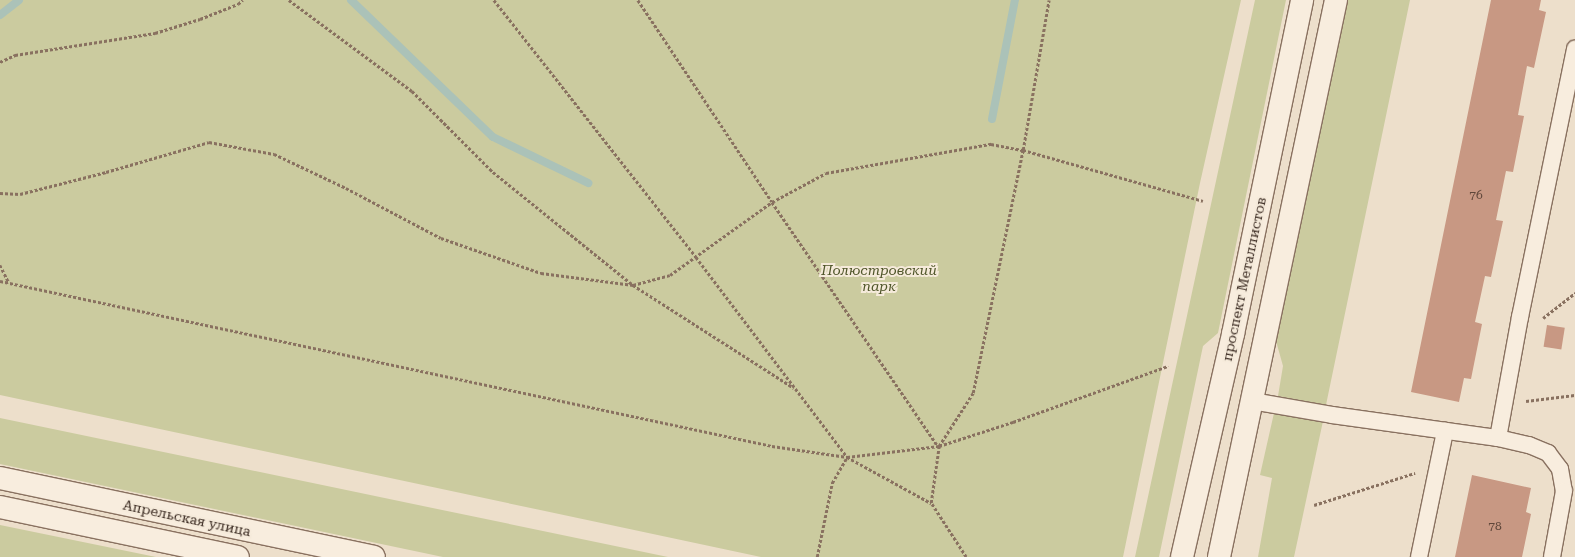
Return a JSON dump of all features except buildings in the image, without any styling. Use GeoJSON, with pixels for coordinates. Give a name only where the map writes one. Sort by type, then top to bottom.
{"type":"FeatureCollection","features":[{"type":"Feature","properties":{"kind":"street","name":"проспект Металлистов"},"geometry":{"type":"LineString","coordinates":[[1182,557],[1235,326],[1302,0]]}},
{"type":"Feature","properties":{"kind":"street"},"geometry":{"type":"LineString","coordinates":[[1219,557],[1336,0]]}},
{"type":"Feature","properties":{"kind":"street","name":"Апрельская улица"},"geometry":{"type":"LineString","coordinates":[[0,478],[374,557]]}},
{"type":"Feature","properties":{"kind":"street","name":"Апрельская улица"},"geometry":{"type":"LineString","coordinates":[[0,507],[238,557]]}},
{"type":"Feature","properties":{"kind":"lane"},"geometry":{"type":"LineString","coordinates":[[1498,438],[1520,317],[1575,49]]}},
{"type":"Feature","properties":{"kind":"lane"},"geometry":{"type":"LineString","coordinates":[[1252,401],[1332,415],[1498,438],[1529,445],[1548,453],[1560,469],[1564,491],[1552,557]]}},
{"type":"Feature","properties":{"kind":"lane"},"geometry":{"type":"LineString","coordinates":[[1419,557],[1445,431]]}},
{"type":"Feature","properties":{"kind":"path"},"geometry":{"type":"LineString","coordinates":[[0,62],[15,55],[155,33],[200,19],[238,4],[243,0]]}},
{"type":"Feature","properties":{"kind":"path"},"geometry":{"type":"LineString","coordinates":[[289,0],[412,91],[493,172],[633,285],[796,390]]}},
{"type":"Feature","properties":{"kind":"path"},"geometry":{"type":"LineString","coordinates":[[494,0],[696,257],[847,457],[931,503],[966,557]]}},
{"type":"Feature","properties":{"kind":"path"},"geometry":{"type":"LineString","coordinates":[[638,0],[772,202],[939,446]]}},
{"type":"Feature","properties":{"kind":"path"},"geometry":{"type":"LineString","coordinates":[[931,503],[939,446],[973,393],[1023,150],[1049,0]]}},
{"type":"Feature","properties":{"kind":"path"},"geometry":{"type":"LineString","coordinates":[[0,193],[20,194],[106,172],[209,142],[274,154],[346,188],[441,238],[527,268],[541,272],[633,285],[670,275],[772,202],[826,173],[991,144],[1023,150],[1203,201]]}},
{"type":"Feature","properties":{"kind":"path"},"geometry":{"type":"LineString","coordinates":[[0,265],[9,283]]}},
{"type":"Feature","properties":{"kind":"path"},"geometry":{"type":"LineString","coordinates":[[0,281],[772,446],[847,457],[939,446],[1014,422],[1168,366]]}},
{"type":"Feature","properties":{"kind":"path"},"geometry":{"type":"LineString","coordinates":[[1520,317],[1539,321],[1575,293]]}},
{"type":"Feature","properties":{"kind":"path"},"geometry":{"type":"LineString","coordinates":[[1504,403],[1575,395]]}},
{"type":"Feature","properties":{"kind":"path"},"geometry":{"type":"LineString","coordinates":[[817,557],[832,483],[847,457]]}},
{"type":"Feature","properties":{"kind":"path"},"geometry":{"type":"LineString","coordinates":[[1314,505],[1438,465]]}},
{"type":"Feature","properties":{"kind":"green space","name":"Полюстровский парк"},"geometry":{"type":"Polygon","coordinates":[[[0,0],[1241,0],[1200,183],[1123,557],[761,557],[0,395],[0,0]]]}},
{"type":"Feature","properties":{"kind":"green space"},"geometry":{"type":"Polygon","coordinates":[[[1255,0],[1286,0],[1218,333],[1203,346],[1159,557],[1135,557],[1255,0]]]}},
{"type":"Feature","properties":{"kind":"green space"},"geometry":{"type":"Polygon","coordinates":[[[1346,0],[1410,0],[1326,405],[1278,396],[1283,366],[1276,341],[1346,0]]]}},
{"type":"Feature","properties":{"kind":"green space"},"geometry":{"type":"Polygon","coordinates":[[[1274,413],[1323,421],[1294,557],[1258,557],[1272,478],[1260,475],[1274,413]]]}},
{"type":"Feature","properties":{"kind":"green space"},"geometry":{"type":"Polygon","coordinates":[[[0,418],[668,557],[443,557],[0,464],[0,418]]]}},
{"type":"Feature","properties":{"kind":"green space"},"geometry":{"type":"Polygon","coordinates":[[[0,525],[156,557],[0,557],[0,525]]]}},
{"type":"Feature","properties":{"kind":"waterway"},"geometry":{"type":"LineString","coordinates":[[0,15],[19,0]]}},
{"type":"Feature","properties":{"kind":"waterway"},"geometry":{"type":"LineString","coordinates":[[351,0],[493,137],[588,183]]}},
{"type":"Feature","properties":{"kind":"waterway"},"geometry":{"type":"LineString","coordinates":[[992,119],[1015,0]]}}]}
